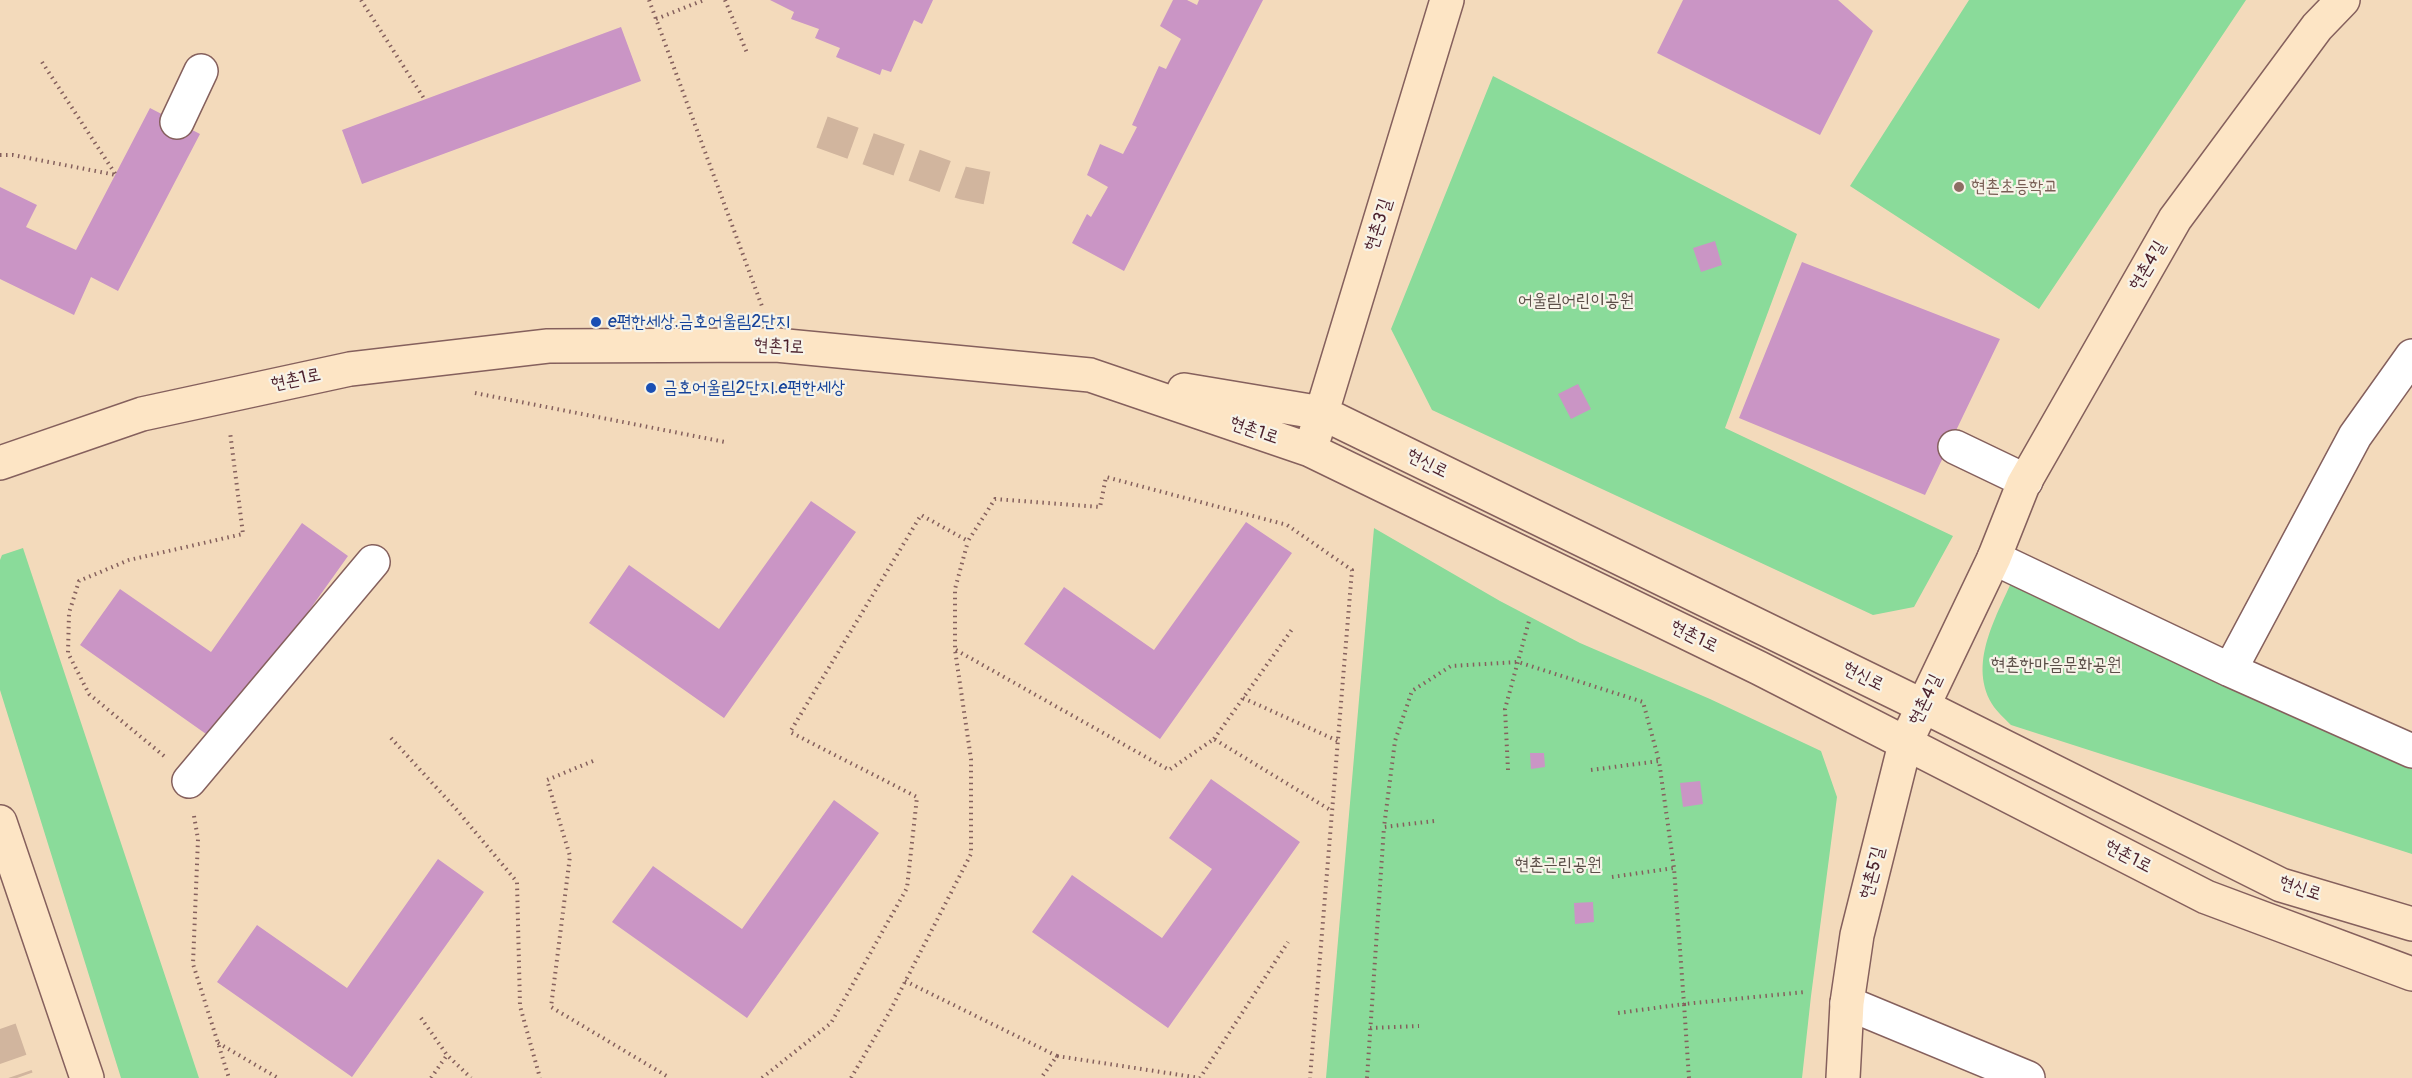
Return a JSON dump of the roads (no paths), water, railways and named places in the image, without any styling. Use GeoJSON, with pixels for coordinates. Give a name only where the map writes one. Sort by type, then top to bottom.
{"type":"FeatureCollection","features":[{"type":"Feature","properties":{"kind":"street","name":"현촌3길"},"geometry":{"type":"LineString","coordinates":[[1310,450],[1447,0]]}},
{"type":"Feature","properties":{"kind":"street","name":"현촌4길"},"geometry":{"type":"LineString","coordinates":[[1905,744],[1994,558],[2026,481],[2175,219],[2318,27],[2343,0]]}},
{"type":"Feature","properties":{"kind":"street"},"geometry":{"type":"LineString","coordinates":[[177,122],[201,71]]}},
{"type":"Feature","properties":{"kind":"street","name":"현촌1로"},"geometry":{"type":"LineString","coordinates":[[0,463],[142,414],[350,369],[548,346],[776,345],[1090,375],[1310,450],[1759,668],[2206,897],[2412,974]]}},
{"type":"Feature","properties":{"kind":"street"},"geometry":{"type":"LineString","coordinates":[[2230,670],[2355,436],[2412,356]]}},
{"type":"Feature","properties":{"kind":"street","name":"현신로"},"geometry":{"type":"LineString","coordinates":[[1090,375],[1322,413],[1923,706],[2281,885],[2412,924]]}},
{"type":"Feature","properties":{"kind":"street"},"geometry":{"type":"LineString","coordinates":[[1955,447],[2026,481]]}},
{"type":"Feature","properties":{"kind":"street"},"geometry":{"type":"LineString","coordinates":[[1994,558],[2230,670],[2412,751]]}},
{"type":"Feature","properties":{"kind":"street"},"geometry":{"type":"LineString","coordinates":[[189,781],[373,562]]}},
{"type":"Feature","properties":{"kind":"street","name":"현촌5길"},"geometry":{"type":"LineString","coordinates":[[1843,1078],[1847,1003],[1857,935],[1905,744]]}},
{"type":"Feature","properties":{"kind":"street"},"geometry":{"type":"LineString","coordinates":[[0,822],[87,1078]]}},
{"type":"Feature","properties":{"kind":"street"},"geometry":{"type":"LineString","coordinates":[[1847,1003],[2028,1078]]}},
{"type":"Feature","properties":{"kind":"tunnel"},"geometry":{"type":"LineString","coordinates":[[822,132],[963,183],[987,188]]}},
{"type":"Feature","properties":{"kind":"tunnel"},"geometry":{"type":"LineString","coordinates":[[0,1029],[17,1078]]}},
{"type":"Feature","properties":{"kind":"place","name":"현촌초등학교"},"geometry":{"type":"Point","coordinates":[1959,187]}},
{"type":"Feature","properties":{"kind":"place","name":"e편한세상.금호어울림2단지"},"geometry":{"type":"Point","coordinates":[596,322]}},
{"type":"Feature","properties":{"kind":"place","name":"금호어울림2단지.e편한세상"},"geometry":{"type":"Point","coordinates":[651,388]}},
{"type":"Feature","properties":{"kind":"park label","name":"어울림어린이공원"},"geometry":{"type":"Point","coordinates":[1576,301]}},
{"type":"Feature","properties":{"kind":"park label","name":"현촌한마음문화공원"},"geometry":{"type":"Point","coordinates":[2056,665]}},
{"type":"Feature","properties":{"kind":"park label","name":"현촌근린공원"},"geometry":{"type":"Point","coordinates":[1558,865]}}]}
